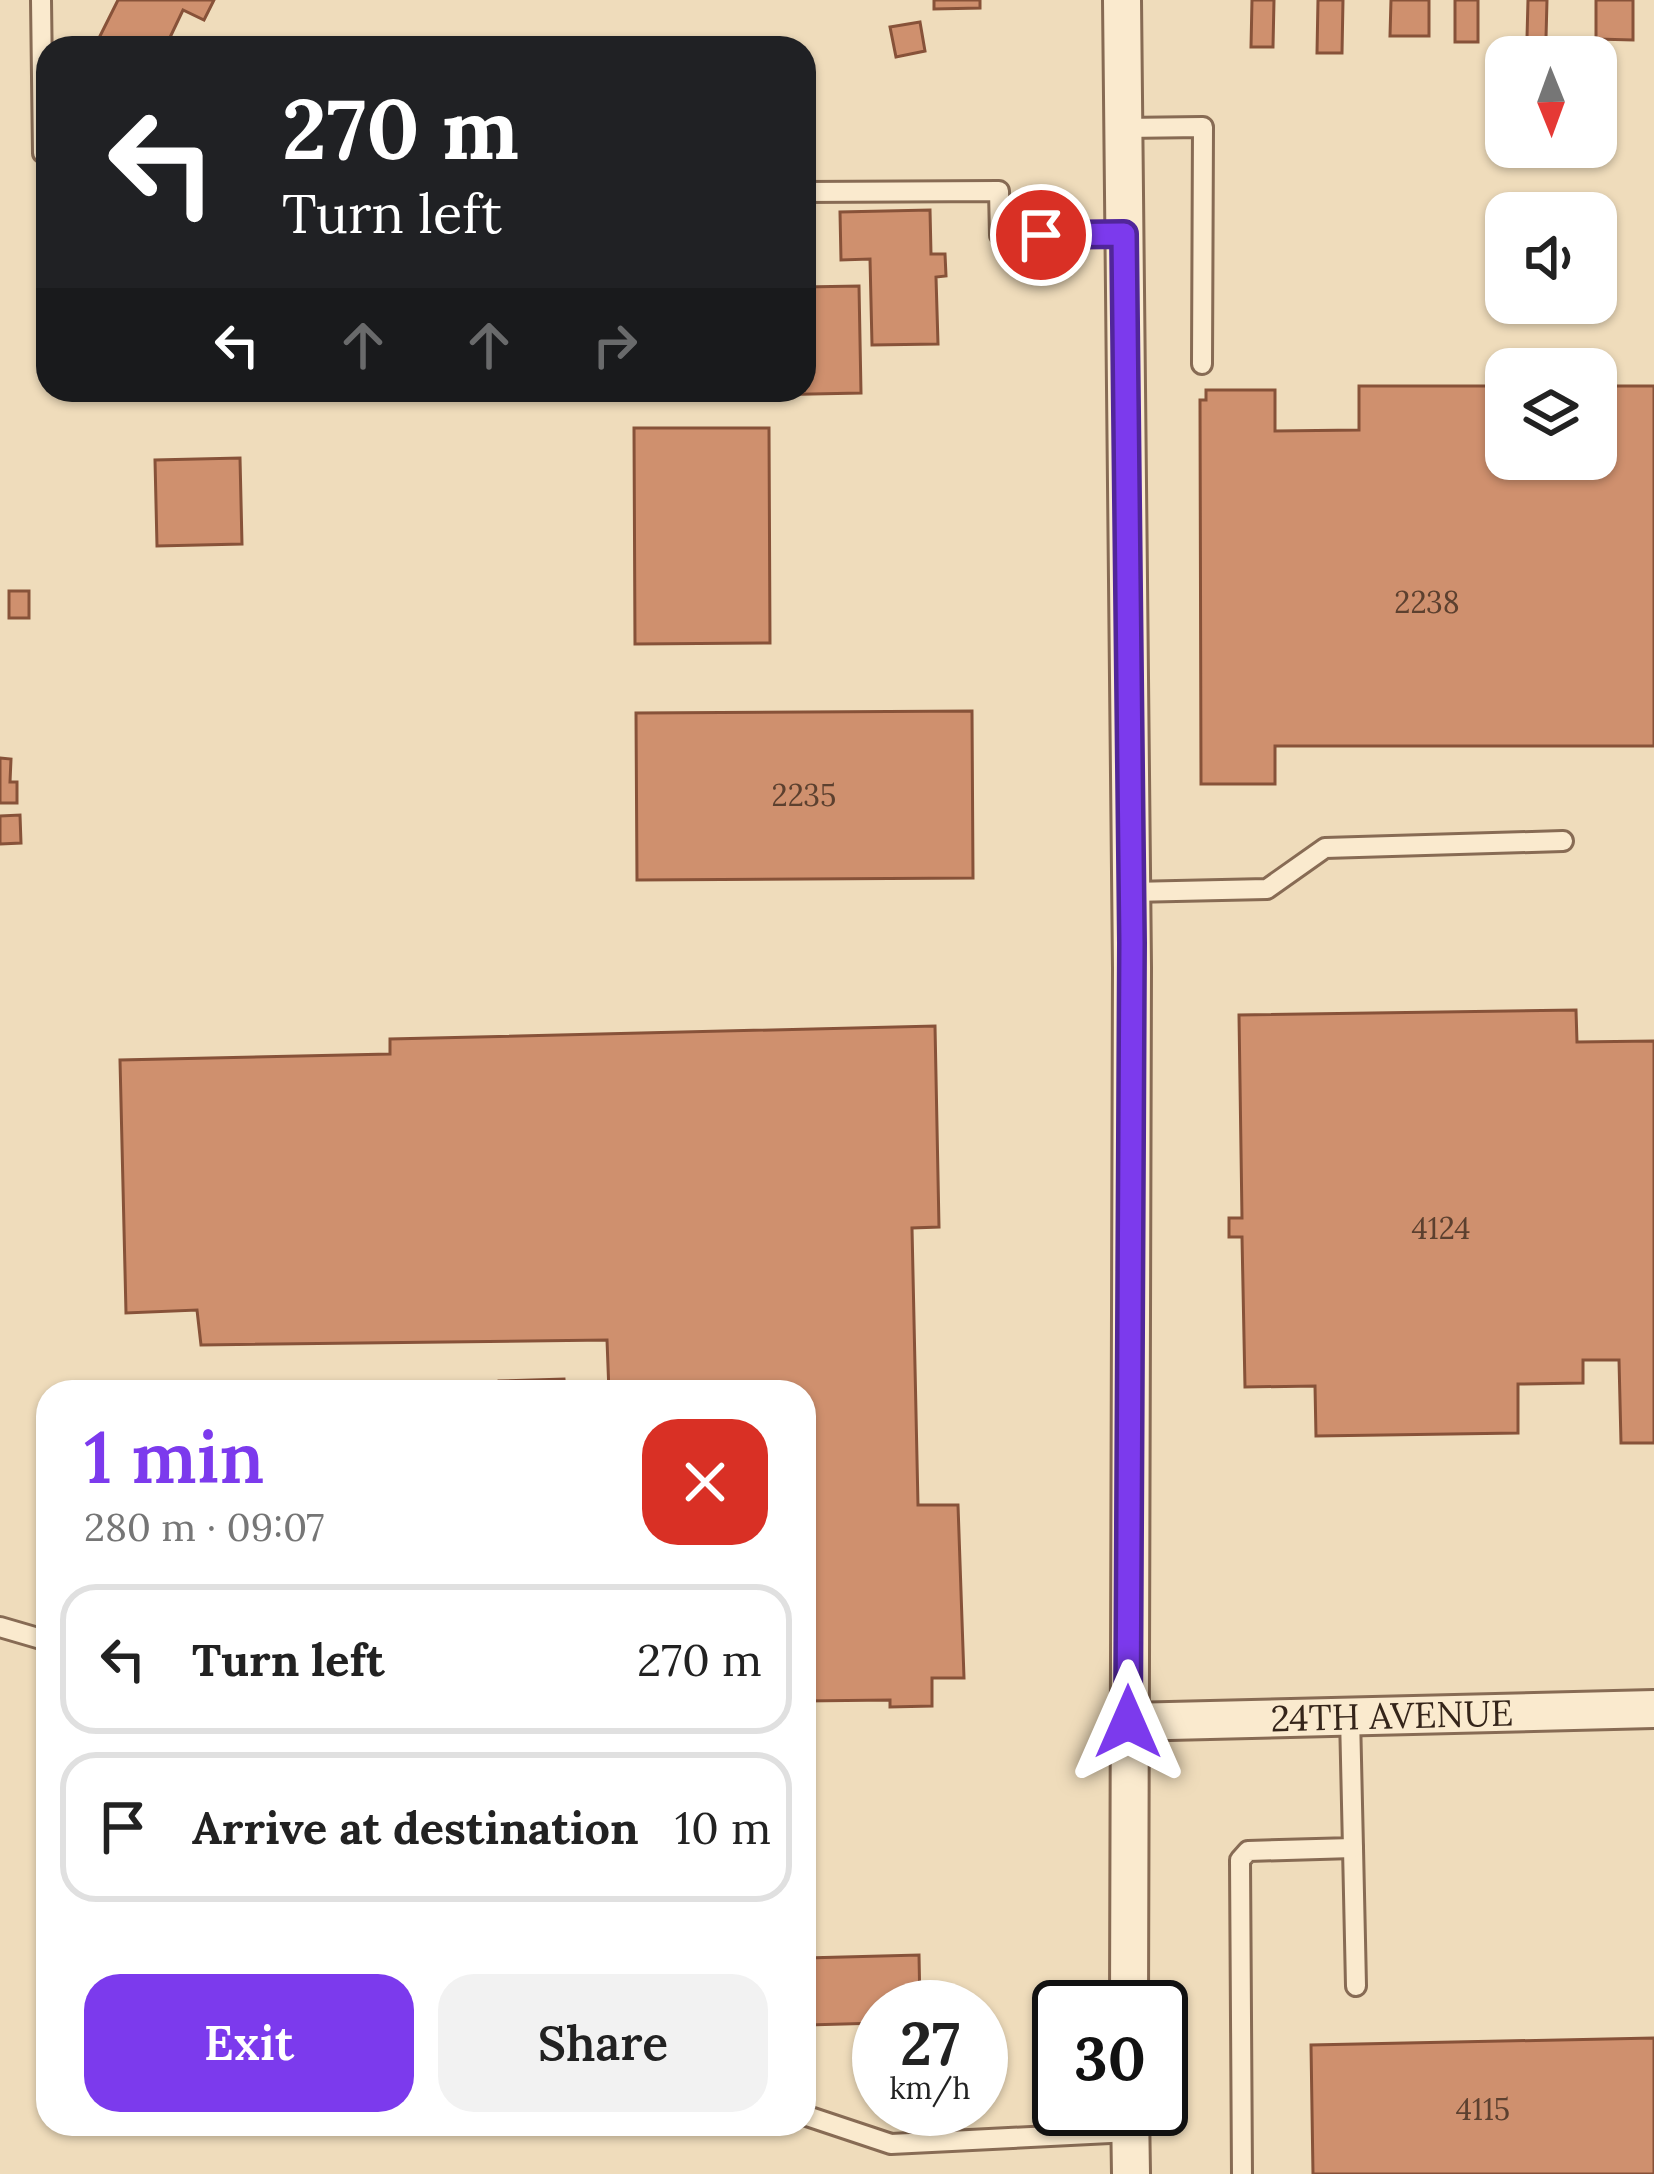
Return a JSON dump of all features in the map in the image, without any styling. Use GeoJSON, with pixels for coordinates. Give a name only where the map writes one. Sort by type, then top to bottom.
{"type":"FeatureCollection","features":[{"type":"Feature","properties":{"kind":"street"},"geometry":{"type":"LineString","coordinates":[[1122,0],[1131,892],[1130,1980]]}},
{"type":"Feature","properties":{"kind":"street","name":"24TH AVENUE"},"geometry":{"type":"LineString","coordinates":[[1128,1722],[1654,1708]]}},
{"type":"Feature","properties":{"kind":"street"},"geometry":{"type":"LineString","coordinates":[[1130,2136],[1131,2174]]}},
{"type":"Feature","properties":{"kind":"lane"},"geometry":{"type":"LineString","coordinates":[[41,0],[41,36]]}},
{"type":"Feature","properties":{"kind":"lane"},"geometry":{"type":"LineString","coordinates":[[1123,128],[1202,127],[1202,364]]}},
{"type":"Feature","properties":{"kind":"lane"},"geometry":{"type":"LineString","coordinates":[[816,192],[999,191],[1000,235],[1124,234]]}},
{"type":"Feature","properties":{"kind":"lane"},"geometry":{"type":"LineString","coordinates":[[1131,892],[1267,889],[1325,848],[1563,842]]}},
{"type":"Feature","properties":{"kind":"lane"},"geometry":{"type":"LineString","coordinates":[[0,1627],[36,1638]]}},
{"type":"Feature","properties":{"kind":"lane"},"geometry":{"type":"LineString","coordinates":[[1351,1716],[1356,1986]]}},
{"type":"Feature","properties":{"kind":"lane"},"geometry":{"type":"LineString","coordinates":[[1242,2174],[1240,1860],[1248,1851],[1353,1848]]}},
{"type":"Feature","properties":{"kind":"lane"},"geometry":{"type":"LineString","coordinates":[[816,2120],[891,2144],[1032,2130]]}},
{"type":"Feature","properties":{"kind":"building"},"geometry":{"type":"Polygon","coordinates":[[[118,0],[214,0],[204,20],[183,10],[171,36],[100,36],[118,0]]]}},
{"type":"Feature","properties":{"kind":"building"},"geometry":{"type":"Polygon","coordinates":[[[934,0],[980,0],[980,8],[934,9],[934,0]]]}},
{"type":"Feature","properties":{"kind":"building"},"geometry":{"type":"Polygon","coordinates":[[[1252,0],[1274,0],[1273,47],[1251,47],[1252,0]]]}},
{"type":"Feature","properties":{"kind":"building"},"geometry":{"type":"Polygon","coordinates":[[[1318,0],[1343,0],[1342,53],[1317,53],[1318,0]]]}},
{"type":"Feature","properties":{"kind":"building"},"geometry":{"type":"Polygon","coordinates":[[[1391,0],[1429,0],[1429,36],[1390,36],[1391,0]]]}},
{"type":"Feature","properties":{"kind":"building"},"geometry":{"type":"Polygon","coordinates":[[[1455,0],[1478,0],[1478,42],[1455,42],[1455,0]]]}},
{"type":"Feature","properties":{"kind":"building"},"geometry":{"type":"Polygon","coordinates":[[[1528,0],[1547,0],[1546,36],[1527,36],[1528,0]]]}},
{"type":"Feature","properties":{"kind":"building"},"geometry":{"type":"Polygon","coordinates":[[[1596,0],[1633,0],[1633,40],[1596,36],[1596,0]]]}},
{"type":"Feature","properties":{"kind":"building"},"geometry":{"type":"Polygon","coordinates":[[[920,22],[925,51],[896,57],[890,27],[920,22]]]}},
{"type":"Feature","properties":{"kind":"building"},"geometry":{"type":"Polygon","coordinates":[[[930,210],[931,254],[945,254],[946,276],[936,277],[938,344],[872,345],[870,259],[841,260],[840,212],[930,210]]]}},
{"type":"Feature","properties":{"kind":"building"},"geometry":{"type":"Polygon","coordinates":[[[859,286],[861,393],[816,394],[816,287],[859,286]]]}},
{"type":"Feature","properties":{"kind":"building"},"geometry":{"type":"Polygon","coordinates":[[[1359,386],[1485,386],[1485,480],[1617,480],[1617,386],[1654,386],[1654,746],[1275,746],[1275,784],[1201,784],[1200,400],[1206,400],[1206,390],[1275,390],[1275,431],[1359,430],[1359,386]]]}},
{"type":"Feature","properties":{"kind":"building"},"geometry":{"type":"Polygon","coordinates":[[[634,428],[769,428],[770,643],[635,644],[634,428]]]}},
{"type":"Feature","properties":{"kind":"building"},"geometry":{"type":"Polygon","coordinates":[[[240,458],[242,544],[157,546],[155,460],[240,458]]]}},
{"type":"Feature","properties":{"kind":"building"},"geometry":{"type":"Polygon","coordinates":[[[9,591],[29,591],[29,618],[9,618],[9,591]]]}},
{"type":"Feature","properties":{"kind":"building"},"geometry":{"type":"Polygon","coordinates":[[[972,711],[973,878],[637,880],[636,713],[972,711]]]}},
{"type":"Feature","properties":{"kind":"building"},"geometry":{"type":"Polygon","coordinates":[[[0,758],[11,759],[10,782],[17,782],[17,803],[0,803],[0,758]]]}},
{"type":"Feature","properties":{"kind":"building"},"geometry":{"type":"Polygon","coordinates":[[[20,815],[21,843],[0,844],[0,816],[20,815]]]}},
{"type":"Feature","properties":{"kind":"building"},"geometry":{"type":"Polygon","coordinates":[[[1576,1010],[1577,1042],[1654,1041],[1654,1443],[1621,1443],[1619,1360],[1583,1360],[1583,1383],[1518,1384],[1518,1433],[1316,1436],[1315,1386],[1245,1387],[1242,1237],[1229,1237],[1229,1218],[1242,1218],[1239,1015],[1576,1010]]]}},
{"type":"Feature","properties":{"kind":"building"},"geometry":{"type":"Polygon","coordinates":[[[935,1026],[939,1227],[912,1228],[918,1505],[958,1505],[964,1678],[932,1678],[932,1706],[890,1707],[890,1700],[816,1701],[816,1380],[609,1380],[607,1340],[201,1345],[197,1310],[126,1313],[120,1060],[390,1054],[390,1039],[935,1026]]]}},
{"type":"Feature","properties":{"kind":"building"},"geometry":{"type":"Polygon","coordinates":[[[919,1955],[919,1980],[852,1980],[852,2024],[816,2025],[816,1958],[919,1955]]]}},
{"type":"Feature","properties":{"kind":"building"},"geometry":{"type":"Polygon","coordinates":[[[1654,2038],[1654,2174],[1313,2174],[1311,2045],[1654,2038]]]}},
{"type":"Feature","properties":{"kind":"route"},"geometry":{"type":"LineString","coordinates":[[1041,235],[1124,234],[1132,943],[1128,1722]]}}]}
